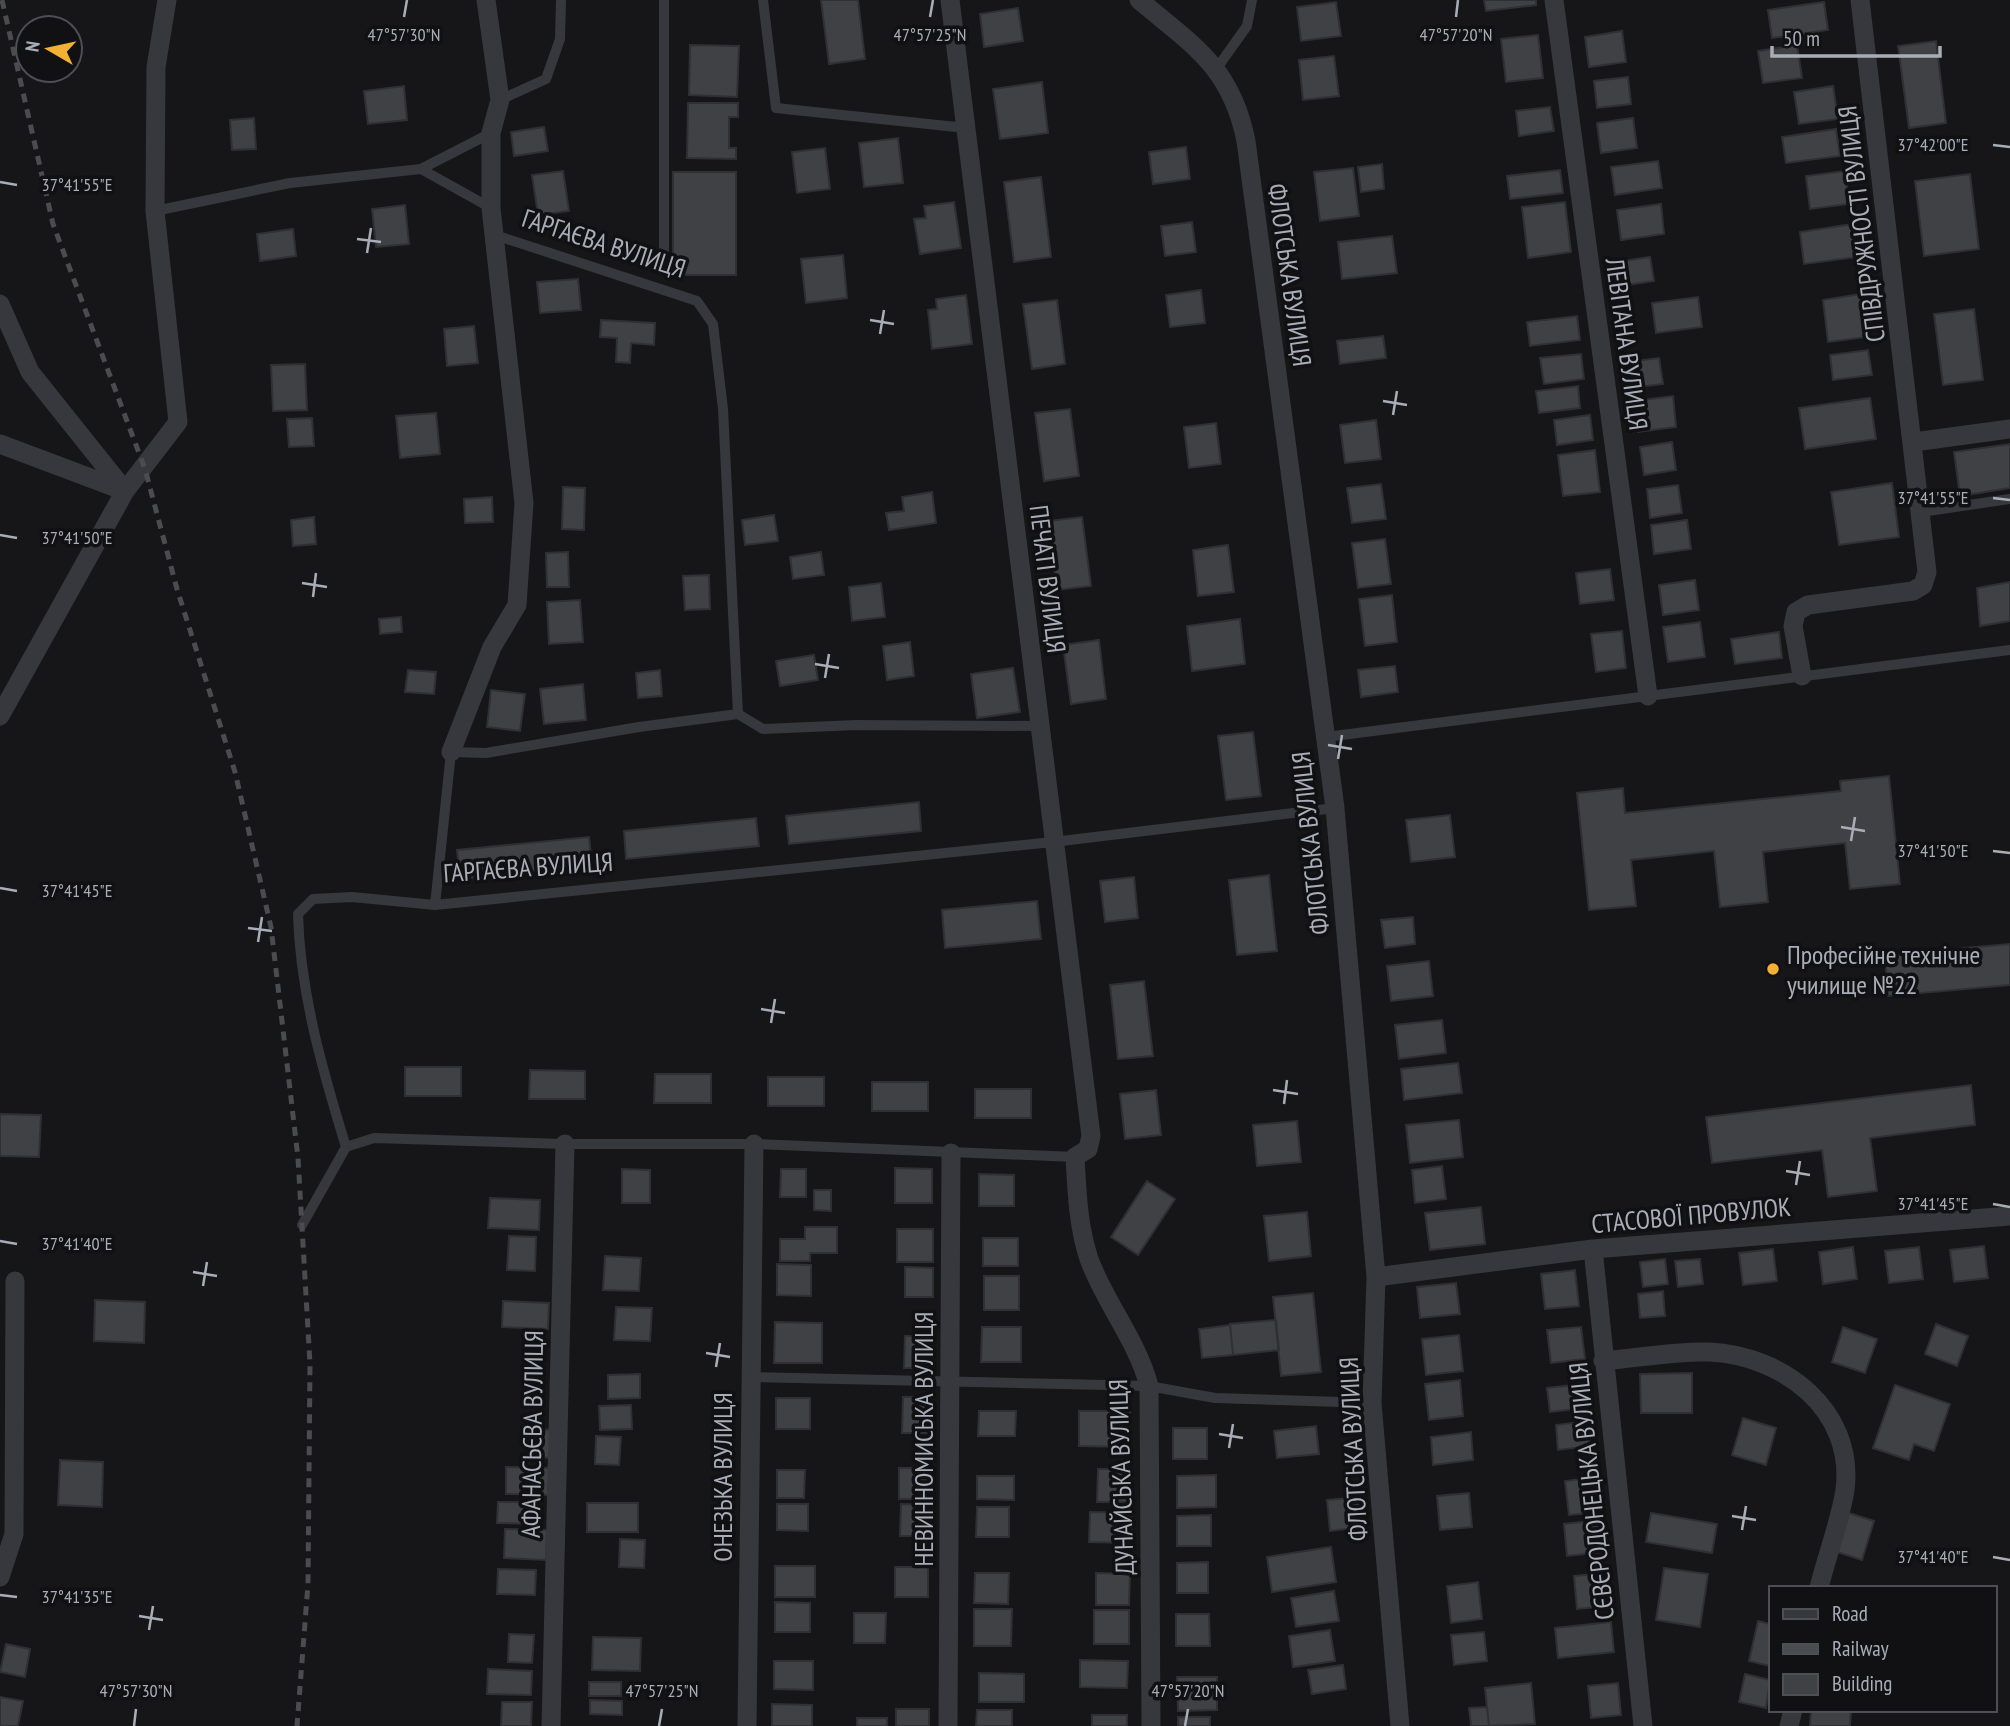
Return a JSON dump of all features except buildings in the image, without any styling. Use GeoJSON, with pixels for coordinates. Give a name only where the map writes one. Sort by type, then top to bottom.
{"type":"FeatureCollection","features":[{"type":"Feature","properties":{"kind":"street"},"geometry":{"type":"LineString","coordinates":[[0,716],[125,491],[177,422],[155,211],[156,67],[167,0]]}},
{"type":"Feature","properties":{"kind":"street","name":"ГАРГАЄВА ВУЛИЦЯ"},"geometry":{"type":"LineString","coordinates":[[451,752],[492,647],[517,605],[524,503],[491,208],[491,133],[500,100],[486,0]]}},
{"type":"Feature","properties":{"kind":"street","name":"ПЕЧАТІ ВУЛИЦЯ"},"geometry":{"type":"LineString","coordinates":[[950,0],[1091,1136],[1088,1149],[1075,1157]]}},
{"type":"Feature","properties":{"kind":"street","name":"ФЛОТСЬКА ВУЛИЦЯ"},"geometry":{"type":"LineString","coordinates":[[1139,0],[1217,68],[1240,111],[1246,141],[1335,808],[1376,1277],[1372,1403],[1400,1726]]}},
{"type":"Feature","properties":{"kind":"street","name":"ЛЕВІТАНА ВУЛИЦЯ"},"geometry":{"type":"LineString","coordinates":[[1554,0],[1647,696]]}},
{"type":"Feature","properties":{"kind":"street","name":"СПІВДРУЖНОСТІ ВУЛИЦЯ"},"geometry":{"type":"LineString","coordinates":[[1802,676],[1793,626],[1796,612],[1808,605],[1913,591],[1923,584],[1927,572],[1914,442],[1860,0]]}},
{"type":"Feature","properties":{"kind":"street"},"geometry":{"type":"LineString","coordinates":[[0,304],[30,372],[125,491]]}},
{"type":"Feature","properties":{"kind":"street"},"geometry":{"type":"LineString","coordinates":[[1914,442],[2010,429]]}},
{"type":"Feature","properties":{"kind":"street"},"geometry":{"type":"LineString","coordinates":[[0,443],[125,491]]}},
{"type":"Feature","properties":{"kind":"street","name":"АФАНАСЬЄВА ВУЛИЦЯ"},"geometry":{"type":"LineString","coordinates":[[551,1726],[565,1144]]}},
{"type":"Feature","properties":{"kind":"street","name":"ОНЕЗЬКА ВУЛИЦЯ"},"geometry":{"type":"LineString","coordinates":[[747,1726],[749,1377],[754,1144]]}},
{"type":"Feature","properties":{"kind":"street","name":"НЕВИННОМИСЬКА ВУЛИЦЯ"},"geometry":{"type":"LineString","coordinates":[[947,1726],[951,1153]]}},
{"type":"Feature","properties":{"kind":"street","name":"ДУНАЙСЬКА ВУЛИЦЯ"},"geometry":{"type":"LineString","coordinates":[[1075,1157],[1079,1226],[1090,1261],[1142,1360],[1149,1386],[1151,1726]]}},
{"type":"Feature","properties":{"kind":"street","name":"СТАСОВОЇ ПРОВУЛОК"},"geometry":{"type":"LineString","coordinates":[[1376,1277],[1593,1249],[2010,1216]]}},
{"type":"Feature","properties":{"kind":"street","name":"СЄВЄРОДОНЕЦЬКА ВУЛИЦЯ"},"geometry":{"type":"LineString","coordinates":[[1593,1249],[1643,1726]]}},
{"type":"Feature","properties":{"kind":"street"},"geometry":{"type":"LineString","coordinates":[[0,1577],[14,1534],[15,1281]]}},
{"type":"Feature","properties":{"kind":"street"},"geometry":{"type":"LineString","coordinates":[[1603,1361],[1687,1353],[1735,1355],[1759,1362],[1809,1391],[1831,1415],[1843,1449],[1845,1489],[1820,1586]]}},
{"type":"Feature","properties":{"kind":"lane"},"geometry":{"type":"LineString","coordinates":[[500,100],[546,79],[560,39],[561,0]]}},
{"type":"Feature","properties":{"kind":"lane"},"geometry":{"type":"LineString","coordinates":[[664,0],[664,269]]}},
{"type":"Feature","properties":{"kind":"lane"},"geometry":{"type":"LineString","coordinates":[[764,0],[776,108],[966,128]]}},
{"type":"Feature","properties":{"kind":"lane"},"geometry":{"type":"LineString","coordinates":[[1217,68],[1247,26],[1252,0]]}},
{"type":"Feature","properties":{"kind":"lane"},"geometry":{"type":"LineString","coordinates":[[155,211],[290,183],[421,169],[491,133]]}},
{"type":"Feature","properties":{"kind":"lane"},"geometry":{"type":"LineString","coordinates":[[421,169],[491,208]]}},
{"type":"Feature","properties":{"kind":"lane","name":"ГАРГАЄВА ВУЛИЦЯ"},"geometry":{"type":"LineString","coordinates":[[495,235],[697,301],[713,324],[723,409],[738,714]]}},
{"type":"Feature","properties":{"kind":"lane"},"geometry":{"type":"LineString","coordinates":[[1921,512],[2010,499]]}},
{"type":"Feature","properties":{"kind":"lane"},"geometry":{"type":"LineString","coordinates":[[1326,737],[2010,650]]}},
{"type":"Feature","properties":{"kind":"lane"},"geometry":{"type":"LineString","coordinates":[[451,752],[486,753],[639,727],[738,714],[763,729],[856,725],[1040,726]]}},
{"type":"Feature","properties":{"kind":"lane","name":"ГАРГАЄВА ВУЛИЦЯ"},"geometry":{"type":"LineString","coordinates":[[451,752],[435,905],[1053,842],[1335,808]]}},
{"type":"Feature","properties":{"kind":"lane"},"geometry":{"type":"LineString","coordinates":[[346,1147],[330,1096],[299,962],[298,914],[313,899],[352,897],[435,905]]}},
{"type":"Feature","properties":{"kind":"lane"},"geometry":{"type":"LineString","coordinates":[[302,1225],[346,1147],[374,1138],[565,1144],[754,1144],[1075,1157]]}},
{"type":"Feature","properties":{"kind":"lane"},"geometry":{"type":"LineString","coordinates":[[749,1377],[1149,1386],[1214,1398],[1372,1403]]}},
{"type":"Feature","properties":{"kind":"railway"},"geometry":{"type":"LineString","coordinates":[[2,0],[53,224],[145,469],[177,589],[235,772],[271,927],[298,1158],[310,1364],[308,1584],[297,1726]]}},
{"type":"Feature","properties":{"kind":"place","name":"Професійне технічне училище №22"},"geometry":{"type":"Point","coordinates":[1773,969]}}]}
